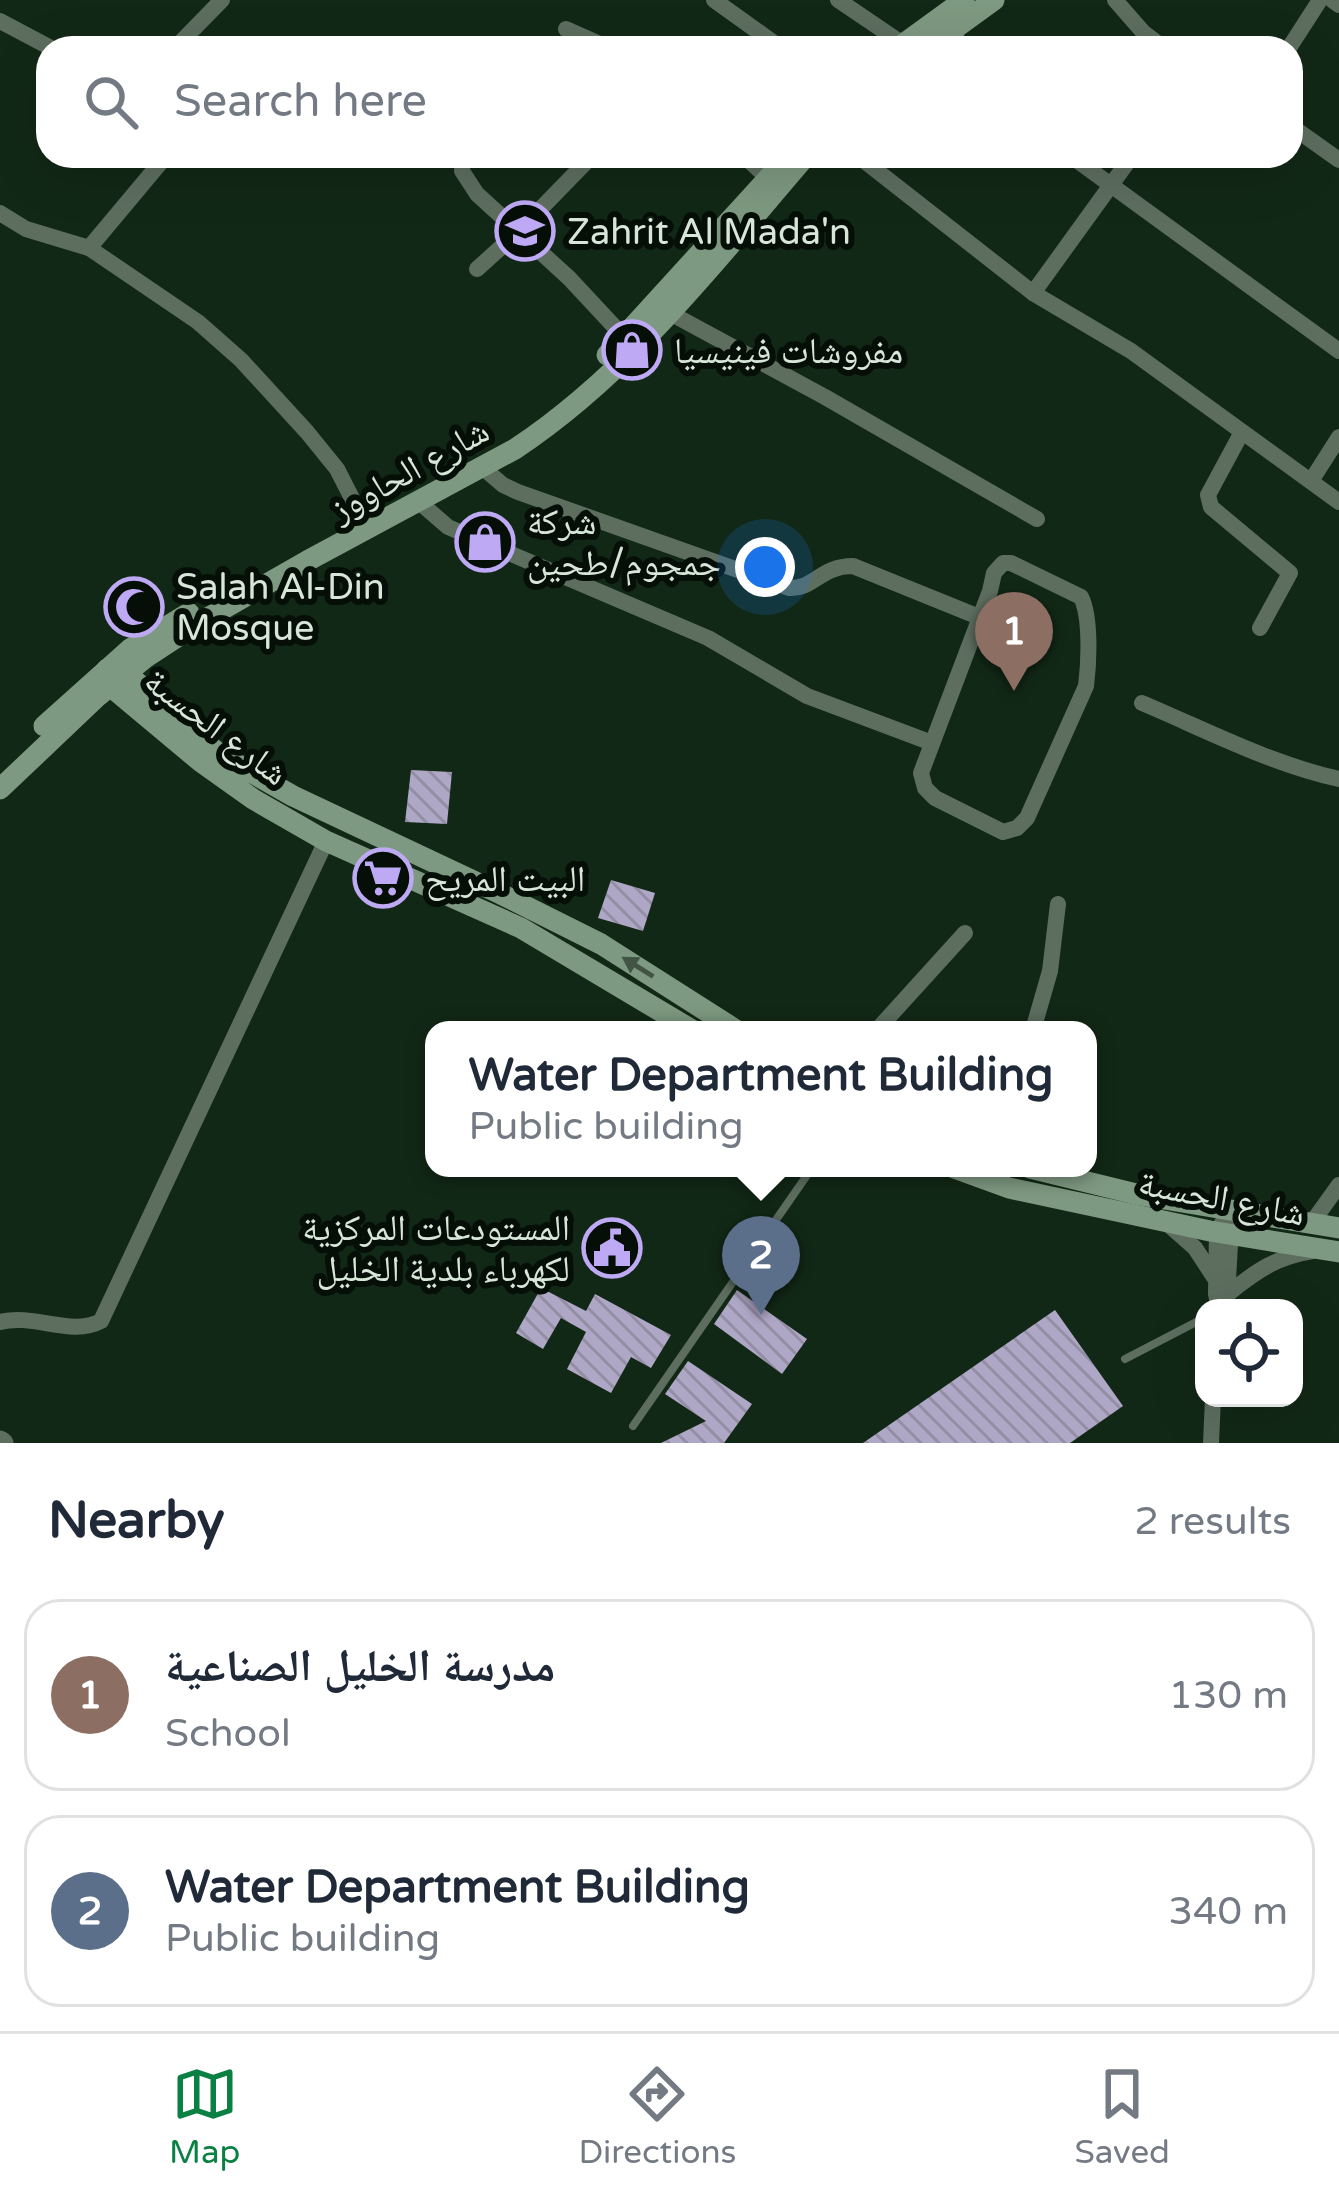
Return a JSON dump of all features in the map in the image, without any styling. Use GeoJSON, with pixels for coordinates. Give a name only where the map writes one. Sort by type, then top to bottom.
{"type":"FeatureCollection","features":[{"type":"Feature","properties":{"kind":"main road"},"geometry":{"type":"LineString","coordinates":[[914,36],[964,0]]}},
{"type":"Feature","properties":{"kind":"main road"},"geometry":{"type":"LineString","coordinates":[[960,36],[994,0]]}},
{"type":"Feature","properties":{"kind":"main road","name":"شارع الحاووز"},"geometry":{"type":"LineString","coordinates":[[0,789],[114,676],[130,649],[543,415],[624,337],[777,168]]}},
{"type":"Feature","properties":{"kind":"main road","name":"شارع الحاووز"},"geometry":{"type":"LineString","coordinates":[[0,771],[71,700],[196,624],[546,428],[670,313],[796,168]]}},
{"type":"Feature","properties":{"kind":"main road","name":"شارع الحسبة"},"geometry":{"type":"LineString","coordinates":[[114,676],[201,762],[235,787],[326,841],[521,928],[677,1021]]}},
{"type":"Feature","properties":{"kind":"main road","name":"شارع الحسبة"},"geometry":{"type":"LineString","coordinates":[[114,676],[219,754],[293,796],[602,944],[722,1021]]}},
{"type":"Feature","properties":{"kind":"main road","name":"شارع الحسبة"},"geometry":{"type":"LineString","coordinates":[[979,1177],[1009,1188],[1163,1221],[1339,1228]]}},
{"type":"Feature","properties":{"kind":"main road","name":"شارع الحسبة"},"geometry":{"type":"LineString","coordinates":[[1067,1177],[1140,1195],[1226,1226],[1331,1251]]}},
{"type":"Feature","properties":{"kind":"street"},"geometry":{"type":"LineString","coordinates":[[188,36],[222,0]]}},
{"type":"Feature","properties":{"kind":"street"},"geometry":{"type":"LineString","coordinates":[[714,0],[764,36]]}},
{"type":"Feature","properties":{"kind":"street"},"geometry":{"type":"LineString","coordinates":[[838,0],[887,36]]}},
{"type":"Feature","properties":{"kind":"street"},"geometry":{"type":"LineString","coordinates":[[1115,0],[1148,36]]}},
{"type":"Feature","properties":{"kind":"street"},"geometry":{"type":"LineString","coordinates":[[1297,36],[1320,0]]}},
{"type":"Feature","properties":{"kind":"street"},"geometry":{"type":"LineString","coordinates":[[0,21],[36,40]]}},
{"type":"Feature","properties":{"kind":"street"},"geometry":{"type":"LineString","coordinates":[[566,29],[582,36]]}},
{"type":"Feature","properties":{"kind":"street"},"geometry":{"type":"LineString","coordinates":[[1303,134],[1339,160]]}},
{"type":"Feature","properties":{"kind":"street"},"geometry":{"type":"LineString","coordinates":[[88,248],[156,168]]}},
{"type":"Feature","properties":{"kind":"street"},"geometry":{"type":"LineString","coordinates":[[462,168],[477,194],[569,278],[624,337]]}},
{"type":"Feature","properties":{"kind":"street"},"geometry":{"type":"LineString","coordinates":[[477,268],[580,168]]}},
{"type":"Feature","properties":{"kind":"street"},"geometry":{"type":"LineString","coordinates":[[757,168],[768,178]]}},
{"type":"Feature","properties":{"kind":"street"},"geometry":{"type":"LineString","coordinates":[[873,168],[1034,293],[1131,351],[1339,502]]}},
{"type":"Feature","properties":{"kind":"street"},"geometry":{"type":"LineString","coordinates":[[1087,168],[1339,351]]}},
{"type":"Feature","properties":{"kind":"street"},"geometry":{"type":"LineString","coordinates":[[1034,293],[1123,168]]}},
{"type":"Feature","properties":{"kind":"street"},"geometry":{"type":"LineString","coordinates":[[0,214],[26,229],[88,248],[198,322],[308,432],[338,469],[362,516]]}},
{"type":"Feature","properties":{"kind":"street"},"geometry":{"type":"LineString","coordinates":[[670,313],[1037,519]]}},
{"type":"Feature","properties":{"kind":"street"},"geometry":{"type":"LineString","coordinates":[[1242,432],[1208,495],[1211,508],[1290,573],[1260,628]]}},
{"type":"Feature","properties":{"kind":"street"},"geometry":{"type":"LineString","coordinates":[[1311,481],[1339,437]]}},
{"type":"Feature","properties":{"kind":"street"},"geometry":{"type":"LineString","coordinates":[[482,466],[518,493],[789,588],[802,588],[834,568],[853,566],[979,616]]}},
{"type":"Feature","properties":{"kind":"street"},"geometry":{"type":"LineString","coordinates":[[418,501],[448,526],[708,638],[806,695],[932,743]]}},
{"type":"Feature","properties":{"kind":"street"},"geometry":{"type":"LineString","coordinates":[[1003,563],[1075,592],[1085,607],[1086,686],[1028,818],[1013,830],[998,831],[928,791],[921,778],[979,616],[994,573],[1003,563]]}},
{"type":"Feature","properties":{"kind":"street"},"geometry":{"type":"LineString","coordinates":[[1142,703],[1247,748],[1339,779]]}},
{"type":"Feature","properties":{"kind":"street"},"geometry":{"type":"LineString","coordinates":[[0,1322],[28,1318],[87,1328],[101,1322],[326,841]]}},
{"type":"Feature","properties":{"kind":"street"},"geometry":{"type":"LineString","coordinates":[[1036,1021],[1050,971],[1058,904]]}},
{"type":"Feature","properties":{"kind":"street"},"geometry":{"type":"LineString","coordinates":[[885,1021],[964,933]]}},
{"type":"Feature","properties":{"kind":"street"},"geometry":{"type":"LineString","coordinates":[[1311,1224],[1339,1186]]}},
{"type":"Feature","properties":{"kind":"street"},"geometry":{"type":"LineString","coordinates":[[1163,1221],[1195,1248],[1221,1298]]}},
{"type":"Feature","properties":{"kind":"street"},"geometry":{"type":"LineString","coordinates":[[1221,1298],[1226,1226]]}},
{"type":"Feature","properties":{"kind":"street"},"geometry":{"type":"LineString","coordinates":[[1221,1298],[1273,1261],[1292,1254],[1331,1251]]}},
{"type":"Feature","properties":{"kind":"street"},"geometry":{"type":"LineString","coordinates":[[1211,1443],[1213,1407]]}},
{"type":"Feature","properties":{"kind":"lane"},"geometry":{"type":"LineString","coordinates":[[633,1426],[806,1177]]}},
{"type":"Feature","properties":{"kind":"lane"},"geometry":{"type":"LineString","coordinates":[[1125,1359],[1195,1323]]}},
{"type":"Feature","properties":{"kind":"building"},"geometry":{"type":"Polygon","coordinates":[[[411,770],[452,772],[447,824],[405,822],[411,770]]]}},
{"type":"Feature","properties":{"kind":"building"},"geometry":{"type":"Polygon","coordinates":[[[611,880],[655,893],[643,931],[598,918],[611,880]]]}},
{"type":"Feature","properties":{"kind":"building"},"geometry":{"type":"Polygon","coordinates":[[[541,1288],[586,1311],[595,1294],[671,1335],[651,1368],[631,1357],[611,1393],[567,1369],[586,1332],[561,1318],[543,1349],[516,1333],[541,1288]]]}},
{"type":"Feature","properties":{"kind":"building"},"geometry":{"type":"Polygon","coordinates":[[[737,1290],[807,1339],[782,1374],[714,1324],[737,1290]]]}},
{"type":"Feature","properties":{"kind":"building"},"geometry":{"type":"Polygon","coordinates":[[[1055,1310],[1123,1406],[1070,1443],[863,1443],[1055,1310]]]}},
{"type":"Feature","properties":{"kind":"building"},"geometry":{"type":"Polygon","coordinates":[[[688,1361],[752,1404],[724,1443],[661,1443],[706,1421],[665,1394],[688,1361]]]}},
{"type":"Feature","properties":{"kind":"place","name":"Zahrit Al Mada'n"},"geometry":{"type":"Point","coordinates":[525,231]}},
{"type":"Feature","properties":{"kind":"place","name":"مفروشات فينيسيا"},"geometry":{"type":"Point","coordinates":[632,350]}},
{"type":"Feature","properties":{"kind":"place","name":"شركة جمجوم/طحين"},"geometry":{"type":"Point","coordinates":[485,542]}},
{"type":"Feature","properties":{"kind":"place","name":"Salah Al-Din Mosque"},"geometry":{"type":"Point","coordinates":[134,607]}},
{"type":"Feature","properties":{"kind":"place","name":"مدرسة الخليل الصناعية"},"geometry":{"type":"Point","coordinates":[1014,691]}},
{"type":"Feature","properties":{"kind":"place","name":"البيت المريح"},"geometry":{"type":"Point","coordinates":[383,878]}},
{"type":"Feature","properties":{"kind":"place","name":"المستودعات المركزية لكهرباء بلدية الخليل"},"geometry":{"type":"Point","coordinates":[612,1248]}},
{"type":"Feature","properties":{"kind":"place","name":"Water Department Building"},"geometry":{"type":"Point","coordinates":[761,1315]}}]}
